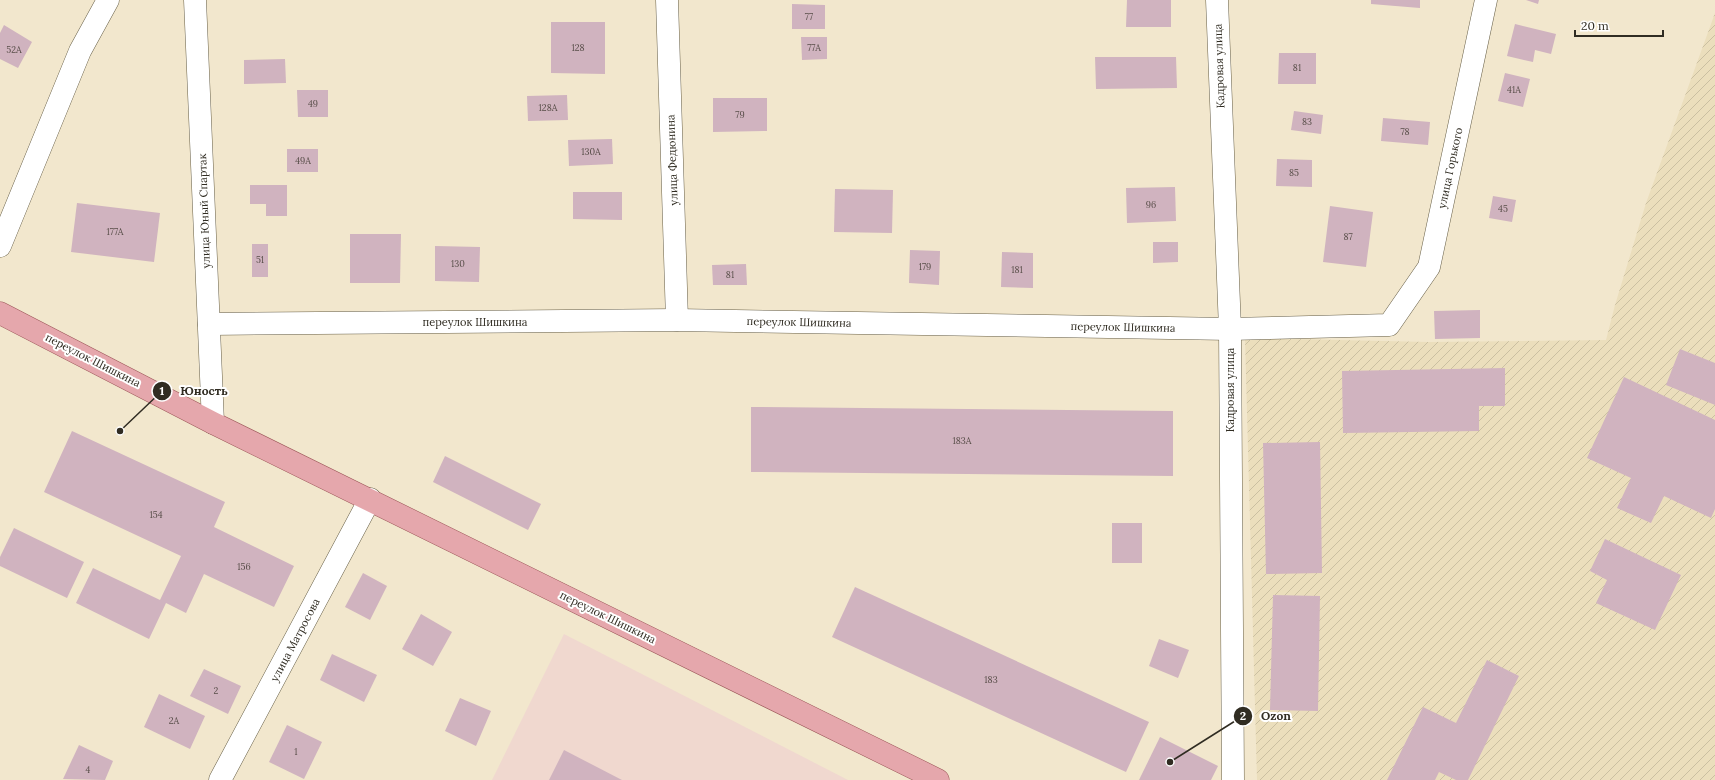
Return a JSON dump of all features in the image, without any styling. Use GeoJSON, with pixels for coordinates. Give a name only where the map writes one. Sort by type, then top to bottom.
{"type":"FeatureCollection","features":[{"type":"Feature","properties":{"kind":"main road","name":"переулок Шишкина"},"geometry":{"type":"LineString","coordinates":[[0,313],[213,423],[938,780]]}},
{"type":"Feature","properties":{"kind":"street"},"geometry":{"type":"LineString","coordinates":[[0,246],[80,51],[108,0]]}},
{"type":"Feature","properties":{"kind":"street","name":"улица Юный Спартак"},"geometry":{"type":"LineString","coordinates":[[195,0],[213,423]]}},
{"type":"Feature","properties":{"kind":"street","name":"улица Федюнина"},"geometry":{"type":"LineString","coordinates":[[667,0],[677,320]]}},
{"type":"Feature","properties":{"kind":"street","name":"Кадровая улица"},"geometry":{"type":"LineString","coordinates":[[1217,0],[1230,329],[1233,780]]}},
{"type":"Feature","properties":{"kind":"street","name":"улица Горького"},"geometry":{"type":"LineString","coordinates":[[1389,325],[1429,267],[1486,0]]}},
{"type":"Feature","properties":{"kind":"street","name":"переулок Шишкина"},"geometry":{"type":"LineString","coordinates":[[209,324],[677,320],[1230,329],[1389,325]]}},
{"type":"Feature","properties":{"kind":"street","name":"улица Матросова"},"geometry":{"type":"LineString","coordinates":[[220,780],[370,499]]}},
{"type":"Feature","properties":{"kind":"shaded area"},"geometry":{"type":"Polygon","coordinates":[[[1715,13],[1715,780],[1257,780],[1245,338],[1429,342],[1606,340],[1646,203],[1715,13]]]}},
{"type":"Feature","properties":{"kind":"shaded area"},"geometry":{"type":"Polygon","coordinates":[[[564,634],[848,780],[492,780],[564,634]]]}},
{"type":"Feature","properties":{"kind":"building"},"geometry":{"type":"Polygon","coordinates":[[[1127,0],[1171,0],[1171,27],[1126,27],[1127,0]]]}},
{"type":"Feature","properties":{"kind":"building"},"geometry":{"type":"Polygon","coordinates":[[[1371,0],[1420,0],[1420,8],[1371,4],[1371,0]]]}},
{"type":"Feature","properties":{"kind":"building"},"geometry":{"type":"Polygon","coordinates":[[[1526,0],[1539,0],[1538,4],[1526,0]]]}},
{"type":"Feature","properties":{"kind":"building"},"geometry":{"type":"Polygon","coordinates":[[[792,4],[825,5],[825,29],[792,29],[792,4]]]}},
{"type":"Feature","properties":{"kind":"building"},"geometry":{"type":"Polygon","coordinates":[[[551,22],[605,22],[605,74],[551,73],[551,22]]]}},
{"type":"Feature","properties":{"kind":"building"},"geometry":{"type":"Polygon","coordinates":[[[1515,24],[1556,34],[1551,54],[1535,50],[1533,62],[1507,56],[1515,24]]]}},
{"type":"Feature","properties":{"kind":"building"},"geometry":{"type":"Polygon","coordinates":[[[4,25],[32,42],[18,68],[0,59],[0,33],[4,25]]]}},
{"type":"Feature","properties":{"kind":"building"},"geometry":{"type":"Polygon","coordinates":[[[801,37],[827,37],[827,59],[802,60],[801,37]]]}},
{"type":"Feature","properties":{"kind":"building"},"geometry":{"type":"Polygon","coordinates":[[[1279,53],[1316,53],[1316,84],[1278,84],[1279,53]]]}},
{"type":"Feature","properties":{"kind":"building"},"geometry":{"type":"Polygon","coordinates":[[[1095,57],[1176,57],[1177,88],[1096,89],[1095,57]]]}},
{"type":"Feature","properties":{"kind":"building"},"geometry":{"type":"Polygon","coordinates":[[[285,59],[286,83],[244,84],[244,60],[285,59]]]}},
{"type":"Feature","properties":{"kind":"building"},"geometry":{"type":"Polygon","coordinates":[[[1505,73],[1530,79],[1523,107],[1498,101],[1505,73]]]}},
{"type":"Feature","properties":{"kind":"building"},"geometry":{"type":"Polygon","coordinates":[[[297,90],[328,90],[328,117],[298,117],[297,90]]]}},
{"type":"Feature","properties":{"kind":"building"},"geometry":{"type":"Polygon","coordinates":[[[567,95],[568,120],[528,121],[527,96],[567,95]]]}},
{"type":"Feature","properties":{"kind":"building"},"geometry":{"type":"Polygon","coordinates":[[[713,98],[767,98],[767,131],[713,132],[713,98]]]}},
{"type":"Feature","properties":{"kind":"building"},"geometry":{"type":"Polygon","coordinates":[[[1294,111],[1323,115],[1321,134],[1291,130],[1294,111]]]}},
{"type":"Feature","properties":{"kind":"building"},"geometry":{"type":"Polygon","coordinates":[[[1383,118],[1430,122],[1428,145],[1381,141],[1383,118]]]}},
{"type":"Feature","properties":{"kind":"building"},"geometry":{"type":"Polygon","coordinates":[[[612,139],[613,164],[569,166],[568,140],[612,139]]]}},
{"type":"Feature","properties":{"kind":"building"},"geometry":{"type":"Polygon","coordinates":[[[287,149],[318,149],[318,172],[287,172],[287,149]]]}},
{"type":"Feature","properties":{"kind":"building"},"geometry":{"type":"Polygon","coordinates":[[[1277,159],[1312,160],[1312,187],[1276,186],[1277,159]]]}},
{"type":"Feature","properties":{"kind":"building"},"geometry":{"type":"Polygon","coordinates":[[[250,185],[287,185],[287,216],[266,216],[266,204],[250,204],[250,185]]]}},
{"type":"Feature","properties":{"kind":"building"},"geometry":{"type":"Polygon","coordinates":[[[1175,187],[1176,221],[1127,223],[1126,188],[1175,187]]]}},
{"type":"Feature","properties":{"kind":"building"},"geometry":{"type":"Polygon","coordinates":[[[835,189],[893,190],[892,233],[834,232],[835,189]]]}},
{"type":"Feature","properties":{"kind":"building"},"geometry":{"type":"Polygon","coordinates":[[[573,192],[622,192],[622,220],[573,219],[573,192]]]}},
{"type":"Feature","properties":{"kind":"building"},"geometry":{"type":"Polygon","coordinates":[[[1493,196],[1516,200],[1512,222],[1489,218],[1493,196]]]}},
{"type":"Feature","properties":{"kind":"building"},"geometry":{"type":"Polygon","coordinates":[[[77,203],[160,213],[154,262],[71,252],[77,203]]]}},
{"type":"Feature","properties":{"kind":"building"},"geometry":{"type":"Polygon","coordinates":[[[1330,206],[1373,212],[1366,267],[1323,262],[1330,206]]]}},
{"type":"Feature","properties":{"kind":"building"},"geometry":{"type":"Polygon","coordinates":[[[350,234],[401,234],[400,283],[350,283],[350,234]]]}},
{"type":"Feature","properties":{"kind":"building"},"geometry":{"type":"Polygon","coordinates":[[[1153,242],[1178,242],[1178,262],[1153,263],[1153,242]]]}},
{"type":"Feature","properties":{"kind":"building"},"geometry":{"type":"Polygon","coordinates":[[[252,244],[268,244],[268,277],[252,277],[252,244]]]}},
{"type":"Feature","properties":{"kind":"building"},"geometry":{"type":"Polygon","coordinates":[[[435,246],[480,247],[479,282],[435,281],[435,246]]]}},
{"type":"Feature","properties":{"kind":"building"},"geometry":{"type":"Polygon","coordinates":[[[910,250],[940,251],[939,285],[909,283],[910,250]]]}},
{"type":"Feature","properties":{"kind":"building"},"geometry":{"type":"Polygon","coordinates":[[[1002,252],[1033,253],[1033,288],[1001,287],[1002,252]]]}},
{"type":"Feature","properties":{"kind":"building"},"geometry":{"type":"Polygon","coordinates":[[[746,264],[747,285],[713,285],[712,265],[746,264]]]}},
{"type":"Feature","properties":{"kind":"building"},"geometry":{"type":"Polygon","coordinates":[[[1480,310],[1480,338],[1435,339],[1434,311],[1480,310]]]}},
{"type":"Feature","properties":{"kind":"building"},"geometry":{"type":"Polygon","coordinates":[[[1680,349],[1715,363],[1715,405],[1666,385],[1680,349]]]}},
{"type":"Feature","properties":{"kind":"building"},"geometry":{"type":"Polygon","coordinates":[[[1505,368],[1505,406],[1479,406],[1479,431],[1343,433],[1342,371],[1505,368]]]}},
{"type":"Feature","properties":{"kind":"building"},"geometry":{"type":"Polygon","coordinates":[[[1624,377],[1715,420],[1715,509],[1711,518],[1664,496],[1651,523],[1617,508],[1631,478],[1587,458],[1624,377]]]}},
{"type":"Feature","properties":{"kind":"building"},"geometry":{"type":"Polygon","coordinates":[[[751,407],[1173,411],[1173,476],[751,472],[751,407]]]}},
{"type":"Feature","properties":{"kind":"building"},"geometry":{"type":"Polygon","coordinates":[[[72,431],[225,502],[214,527],[294,566],[274,607],[204,574],[186,613],[166,603],[149,639],[76,603],[93,568],[160,600],[181,556],[44,492],[72,431]]]}},
{"type":"Feature","properties":{"kind":"building"},"geometry":{"type":"Polygon","coordinates":[[[1320,442],[1322,573],[1266,574],[1263,443],[1320,442]]]}},
{"type":"Feature","properties":{"kind":"building"},"geometry":{"type":"Polygon","coordinates":[[[445,456],[541,504],[528,530],[433,482],[445,456]]]}},
{"type":"Feature","properties":{"kind":"building"},"geometry":{"type":"Polygon","coordinates":[[[1112,523],[1142,523],[1142,563],[1112,563],[1112,523]]]}},
{"type":"Feature","properties":{"kind":"building"},"geometry":{"type":"Polygon","coordinates":[[[14,528],[84,562],[67,598],[0,566],[0,557],[14,528]]]}},
{"type":"Feature","properties":{"kind":"building"},"geometry":{"type":"Polygon","coordinates":[[[1605,539],[1681,575],[1655,630],[1596,603],[1607,580],[1590,571],[1605,539]]]}},
{"type":"Feature","properties":{"kind":"building"},"geometry":{"type":"Polygon","coordinates":[[[363,573],[387,586],[370,620],[345,607],[363,573]]]}},
{"type":"Feature","properties":{"kind":"building"},"geometry":{"type":"Polygon","coordinates":[[[855,587],[1149,722],[1126,772],[832,637],[855,587]]]}},
{"type":"Feature","properties":{"kind":"building"},"geometry":{"type":"Polygon","coordinates":[[[1273,595],[1320,596],[1318,711],[1270,710],[1273,595]]]}},
{"type":"Feature","properties":{"kind":"building"},"geometry":{"type":"Polygon","coordinates":[[[421,614],[452,632],[433,666],[402,649],[421,614]]]}},
{"type":"Feature","properties":{"kind":"building"},"geometry":{"type":"Polygon","coordinates":[[[1159,639],[1189,650],[1178,678],[1149,666],[1159,639]]]}},
{"type":"Feature","properties":{"kind":"building"},"geometry":{"type":"Polygon","coordinates":[[[332,654],[377,675],[364,702],[320,680],[332,654]]]}},
{"type":"Feature","properties":{"kind":"building"},"geometry":{"type":"Polygon","coordinates":[[[1487,660],[1519,676],[1468,780],[1456,780],[1439,772],[1435,780],[1387,780],[1423,707],[1456,723],[1487,660]]]}},
{"type":"Feature","properties":{"kind":"building"},"geometry":{"type":"Polygon","coordinates":[[[204,669],[241,686],[228,714],[190,696],[204,669]]]}},
{"type":"Feature","properties":{"kind":"building"},"geometry":{"type":"Polygon","coordinates":[[[159,694],[205,716],[190,749],[144,727],[159,694]]]}},
{"type":"Feature","properties":{"kind":"building"},"geometry":{"type":"Polygon","coordinates":[[[460,698],[491,711],[476,746],[445,731],[460,698]]]}},
{"type":"Feature","properties":{"kind":"building"},"geometry":{"type":"Polygon","coordinates":[[[287,725],[322,742],[304,779],[269,762],[287,725]]]}},
{"type":"Feature","properties":{"kind":"building"},"geometry":{"type":"Polygon","coordinates":[[[1160,737],[1218,766],[1211,780],[1139,780],[1160,737]]]}},
{"type":"Feature","properties":{"kind":"building"},"geometry":{"type":"Polygon","coordinates":[[[79,745],[113,761],[105,780],[63,779],[79,745]]]}},
{"type":"Feature","properties":{"kind":"building"},"geometry":{"type":"Polygon","coordinates":[[[564,750],[622,780],[549,780],[564,750]]]}},
{"type":"Feature","properties":{"kind":"place","name":"Юность"},"geometry":{"type":"Point","coordinates":[120,431]}},
{"type":"Feature","properties":{"kind":"place","name":"Ozon"},"geometry":{"type":"Point","coordinates":[1170,762]}}]}
